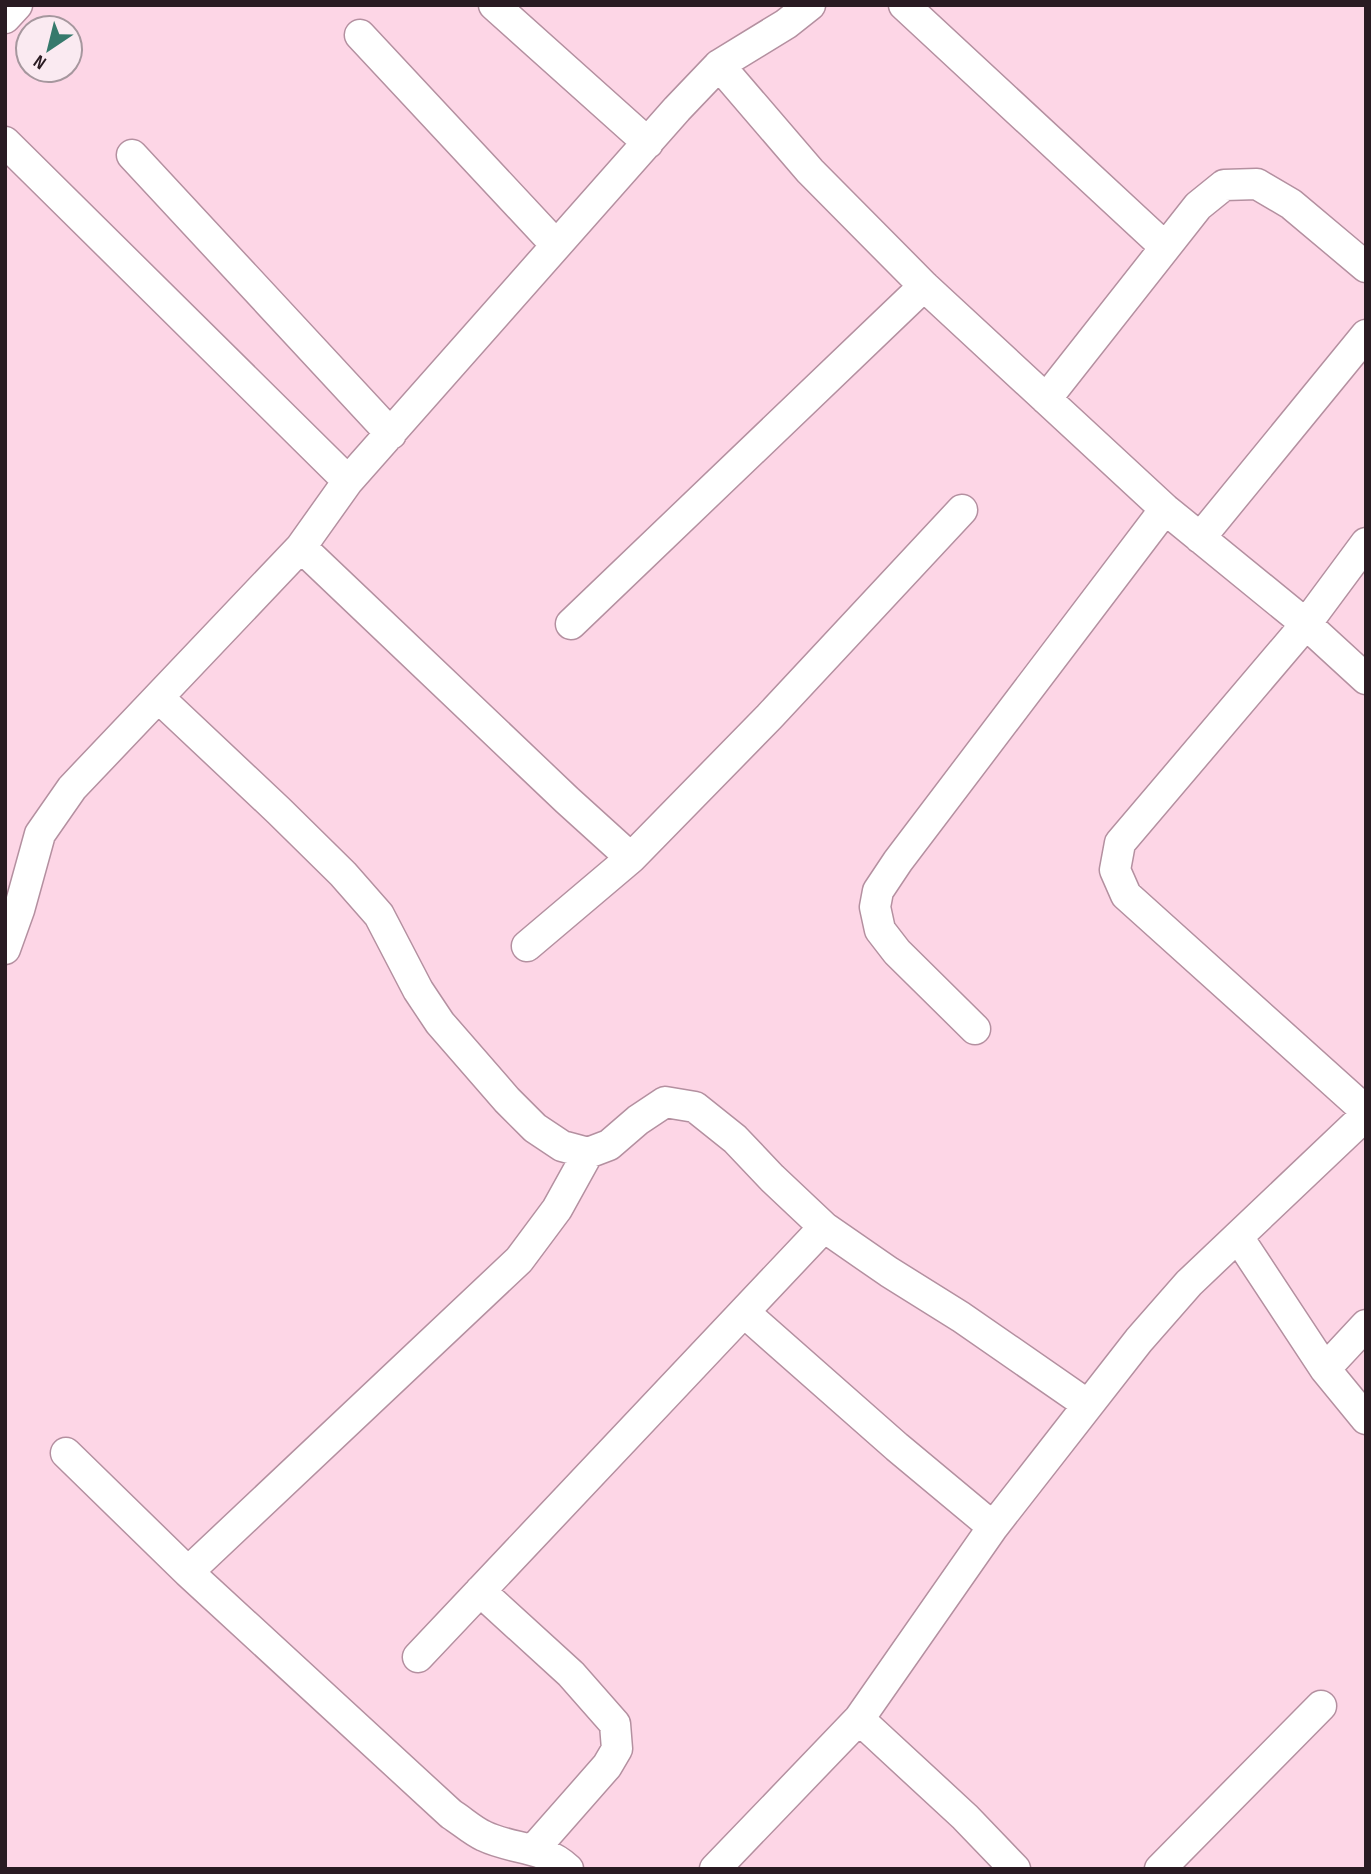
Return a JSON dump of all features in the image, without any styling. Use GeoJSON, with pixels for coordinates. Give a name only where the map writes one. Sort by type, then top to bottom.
{"type":"FeatureCollection","features":[{"type":"Feature","properties":{"kind":"street"},"geometry":{"type":"LineString","coordinates":[[5,18],[17,5]]}},
{"type":"Feature","properties":{"kind":"street"},"geometry":{"type":"LineString","coordinates":[[494,5],[648,143]]}},
{"type":"Feature","properties":{"kind":"street"},"geometry":{"type":"LineString","coordinates":[[5,949],[17,869],[72,788],[301,547],[348,481],[677,109],[719,65],[786,24],[810,5]]}},
{"type":"Feature","properties":{"kind":"street"},"geometry":{"type":"LineString","coordinates":[[904,5],[1166,247]]}},
{"type":"Feature","properties":{"kind":"street"},"geometry":{"type":"LineString","coordinates":[[360,35],[556,245]]}},
{"type":"Feature","properties":{"kind":"street"},"geometry":{"type":"LineString","coordinates":[[719,65],[810,171],[923,286],[1166,509],[1306,624],[1366,680]]}},
{"type":"Feature","properties":{"kind":"street"},"geometry":{"type":"LineString","coordinates":[[5,142],[348,481]]}},
{"type":"Feature","properties":{"kind":"street"},"geometry":{"type":"LineString","coordinates":[[132,155],[391,434]]}},
{"type":"Feature","properties":{"kind":"street"},"geometry":{"type":"LineString","coordinates":[[1046,399],[1198,206],[1224,185],[1257,184],[1291,204],[1366,267]]}},
{"type":"Feature","properties":{"kind":"street"},"geometry":{"type":"LineString","coordinates":[[571,624],[923,286]]}},
{"type":"Feature","properties":{"kind":"street"},"geometry":{"type":"LineString","coordinates":[[1200,538],[1366,335]]}},
{"type":"Feature","properties":{"kind":"street"},"geometry":{"type":"LineString","coordinates":[[975,1029],[897,951],[880,930],[875,907],[878,891],[1166,509]]}},
{"type":"Feature","properties":{"kind":"street"},"geometry":{"type":"LineString","coordinates":[[527,946],[631,858],[769,718],[962,510]]}},
{"type":"Feature","properties":{"kind":"street"},"geometry":{"type":"LineString","coordinates":[[715,1869],[859,1719],[993,1527],[1139,1340],[1189,1283],[1366,1113],[1126,895],[1115,870],[1120,843],[1306,624],[1366,543]]}},
{"type":"Feature","properties":{"kind":"street"},"geometry":{"type":"LineString","coordinates":[[301,547],[631,858]]}},
{"type":"Feature","properties":{"kind":"street"},"geometry":{"type":"LineString","coordinates":[[159,698],[279,811],[379,915],[418,990],[440,1023],[535,1128],[562,1146],[588,1153],[609,1145],[638,1120],[665,1102],[695,1107],[735,1139],[824,1227],[1088,1405]]}},
{"type":"Feature","properties":{"kind":"street"},"geometry":{"type":"LineString","coordinates":[[188,1572],[519,1260],[557,1209],[588,1153]]}},
{"type":"Feature","properties":{"kind":"street"},"geometry":{"type":"LineString","coordinates":[[418,1657],[824,1227]]}},
{"type":"Feature","properties":{"kind":"street"},"geometry":{"type":"LineString","coordinates":[[1238,1237],[1325,1369],[1366,1419]]}},
{"type":"Feature","properties":{"kind":"street"},"geometry":{"type":"LineString","coordinates":[[744,1312],[897,1447],[993,1527]]}},
{"type":"Feature","properties":{"kind":"street"},"geometry":{"type":"LineString","coordinates":[[1325,1369],[1366,1325]]}},
{"type":"Feature","properties":{"kind":"street"},"geometry":{"type":"LineString","coordinates":[[66,1453],[188,1572],[451,1814],[484,1836],[534,1849],[559,1860],[568,1869]]}},
{"type":"Feature","properties":{"kind":"street"},"geometry":{"type":"LineString","coordinates":[[480,1591],[571,1674],[615,1724],[617,1749],[607,1766],[534,1849]]}},
{"type":"Feature","properties":{"kind":"street"},"geometry":{"type":"LineString","coordinates":[[1160,1869],[1321,1706]]}},
{"type":"Feature","properties":{"kind":"street"},"geometry":{"type":"LineString","coordinates":[[859,1719],[965,1817],[1015,1869]]}}]}
